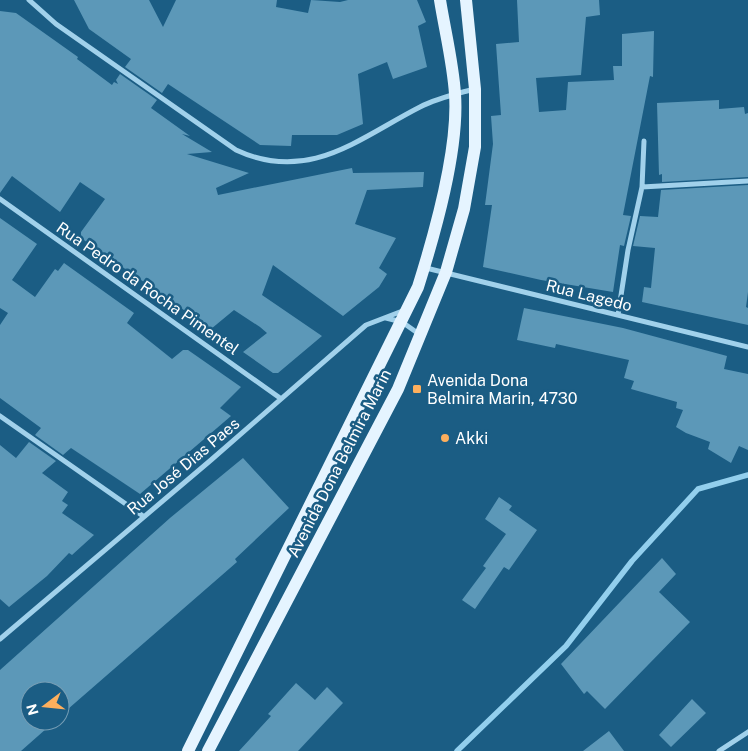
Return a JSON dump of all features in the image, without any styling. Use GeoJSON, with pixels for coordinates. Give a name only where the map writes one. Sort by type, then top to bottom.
{"type":"FeatureCollection","features":[{"type":"Feature","properties":{"kind":"main road","name":"Avenida Dona Belmira Marin"},"geometry":{"type":"LineString","coordinates":[[188,751],[402,322],[424,267],[452,146],[455,94],[440,0]]}},
{"type":"Feature","properties":{"kind":"main road","name":"Avenida Dona Belmira Marin"},"geometry":{"type":"LineString","coordinates":[[208,751],[398,389],[446,272],[464,209],[475,147],[475,89],[466,0]]}},
{"type":"Feature","properties":{"kind":"street"},"geometry":{"type":"LineString","coordinates":[[29,0],[56,24],[236,150],[260,159],[294,161],[327,155],[356,144],[419,107],[475,89]]}},
{"type":"Feature","properties":{"kind":"street"},"geometry":{"type":"LineString","coordinates":[[618,315],[628,250],[642,187],[644,141]]}},
{"type":"Feature","properties":{"kind":"street"},"geometry":{"type":"LineString","coordinates":[[642,187],[748,180]]}},
{"type":"Feature","properties":{"kind":"street","name":"Rua Pedro da Rocha Pimentel"},"geometry":{"type":"LineString","coordinates":[[0,199],[280,398]]}},
{"type":"Feature","properties":{"kind":"street","name":"Rua Lagedo"},"geometry":{"type":"LineString","coordinates":[[424,267],[748,347]]}},
{"type":"Feature","properties":{"kind":"street","name":"Rua José Dias Paes"},"geometry":{"type":"LineString","coordinates":[[1,636],[211,460],[366,325],[408,308]]}},
{"type":"Feature","properties":{"kind":"street"},"geometry":{"type":"LineString","coordinates":[[385,318],[402,322],[419,334]]}},
{"type":"Feature","properties":{"kind":"street"},"geometry":{"type":"LineString","coordinates":[[0,416],[142,516]]}},
{"type":"Feature","properties":{"kind":"street"},"geometry":{"type":"LineString","coordinates":[[719,751],[748,732]]}},
{"type":"Feature","properties":{"kind":"building"},"geometry":{"type":"Polygon","coordinates":[[[74,0],[149,0],[163,27],[176,0],[277,0],[276,7],[308,13],[311,0],[340,2],[348,0],[417,0],[426,22],[418,26],[427,67],[393,79],[387,62],[358,74],[363,124],[337,135],[292,135],[291,146],[260,145],[168,84],[162,93],[125,67],[131,59],[89,29],[74,0]]]}},
{"type":"Feature","properties":{"kind":"building"},"geometry":{"type":"Polygon","coordinates":[[[517,0],[599,0],[600,15],[586,17],[581,75],[536,78],[539,112],[566,110],[568,82],[614,80],[613,66],[622,66],[622,34],[654,31],[653,77],[650,76],[623,215],[631,216],[624,246],[620,245],[613,292],[541,280],[483,267],[492,205],[485,205],[493,144],[491,116],[501,115],[496,44],[519,42],[517,0]]]}},
{"type":"Feature","properties":{"kind":"building"},"geometry":{"type":"Polygon","coordinates":[[[0,11],[16,13],[78,57],[77,59],[112,85],[114,82],[118,84],[116,80],[120,74],[157,100],[151,108],[190,136],[182,134],[212,152],[187,154],[249,173],[216,188],[218,195],[352,168],[353,173],[424,172],[423,187],[367,190],[355,224],[396,238],[379,268],[387,274],[379,287],[343,316],[273,265],[262,295],[322,336],[278,373],[273,373],[243,352],[267,333],[260,327],[234,310],[211,329],[81,238],[81,232],[105,199],[80,182],[60,212],[12,176],[0,193],[0,11]]]}},
{"type":"Feature","properties":{"kind":"building"},"geometry":{"type":"Polygon","coordinates":[[[719,100],[719,109],[744,107],[745,114],[748,113],[748,177],[662,182],[662,174],[659,175],[657,103],[719,100]]]}},
{"type":"Feature","properties":{"kind":"building"},"geometry":{"type":"Polygon","coordinates":[[[748,185],[748,292],[746,307],[748,308],[748,325],[642,302],[644,287],[651,288],[655,248],[633,246],[640,216],[658,217],[661,190],[748,185]]]}},
{"type":"Feature","properties":{"kind":"building"},"geometry":{"type":"Polygon","coordinates":[[[0,218],[37,244],[12,280],[35,297],[55,269],[58,271],[64,263],[134,313],[127,323],[172,359],[183,350],[188,350],[241,387],[220,408],[231,416],[140,494],[71,448],[63,455],[35,435],[41,428],[0,398],[0,325],[8,313],[0,308],[0,218]]]}},
{"type":"Feature","properties":{"kind":"building"},"geometry":{"type":"Polygon","coordinates":[[[524,308],[623,328],[727,356],[724,369],[748,374],[748,450],[739,446],[731,463],[708,449],[710,442],[676,427],[683,410],[676,408],[677,402],[631,389],[634,381],[624,378],[629,360],[556,344],[555,348],[517,340],[524,308]]]}},
{"type":"Feature","properties":{"kind":"building"},"geometry":{"type":"Polygon","coordinates":[[[29,442],[56,461],[42,473],[68,492],[62,501],[68,505],[62,513],[94,535],[72,555],[69,553],[47,576],[9,607],[0,599],[0,445],[16,458],[29,442]]]}},
{"type":"Feature","properties":{"kind":"building"},"geometry":{"type":"Polygon","coordinates":[[[243,458],[289,508],[235,559],[237,562],[70,707],[70,681],[20,681],[20,731],[44,731],[21,751],[0,751],[0,670],[170,518],[243,458]]]}},
{"type":"Feature","properties":{"kind":"building"},"geometry":{"type":"Polygon","coordinates":[[[499,497],[512,506],[509,510],[537,530],[509,570],[504,567],[475,609],[462,600],[486,568],[483,566],[506,534],[485,519],[499,497]]]}},
{"type":"Feature","properties":{"kind":"building"},"geometry":{"type":"Polygon","coordinates":[[[662,558],[676,574],[659,592],[690,622],[605,709],[587,691],[584,694],[561,664],[662,558]]]}},
{"type":"Feature","properties":{"kind":"building"},"geometry":{"type":"Polygon","coordinates":[[[296,683],[315,700],[327,687],[343,703],[298,751],[239,751],[271,716],[268,714],[296,683]]]}},
{"type":"Feature","properties":{"kind":"building"},"geometry":{"type":"Polygon","coordinates":[[[692,699],[706,713],[671,747],[659,735],[692,699]]]}},
{"type":"Feature","properties":{"kind":"building"},"geometry":{"type":"Polygon","coordinates":[[[609,731],[624,751],[583,751],[609,731]]]}},
{"type":"Feature","properties":{"kind":"waterway"},"geometry":{"type":"LineString","coordinates":[[457,751],[566,646],[632,561],[698,489],[748,475]]}},
{"type":"Feature","properties":{"kind":"place","name":"Avenida Dona Belmira Marin, 4730"},"geometry":{"type":"Point","coordinates":[417,389]}},
{"type":"Feature","properties":{"kind":"place","name":"Akki"},"geometry":{"type":"Point","coordinates":[445,438]}}]}
